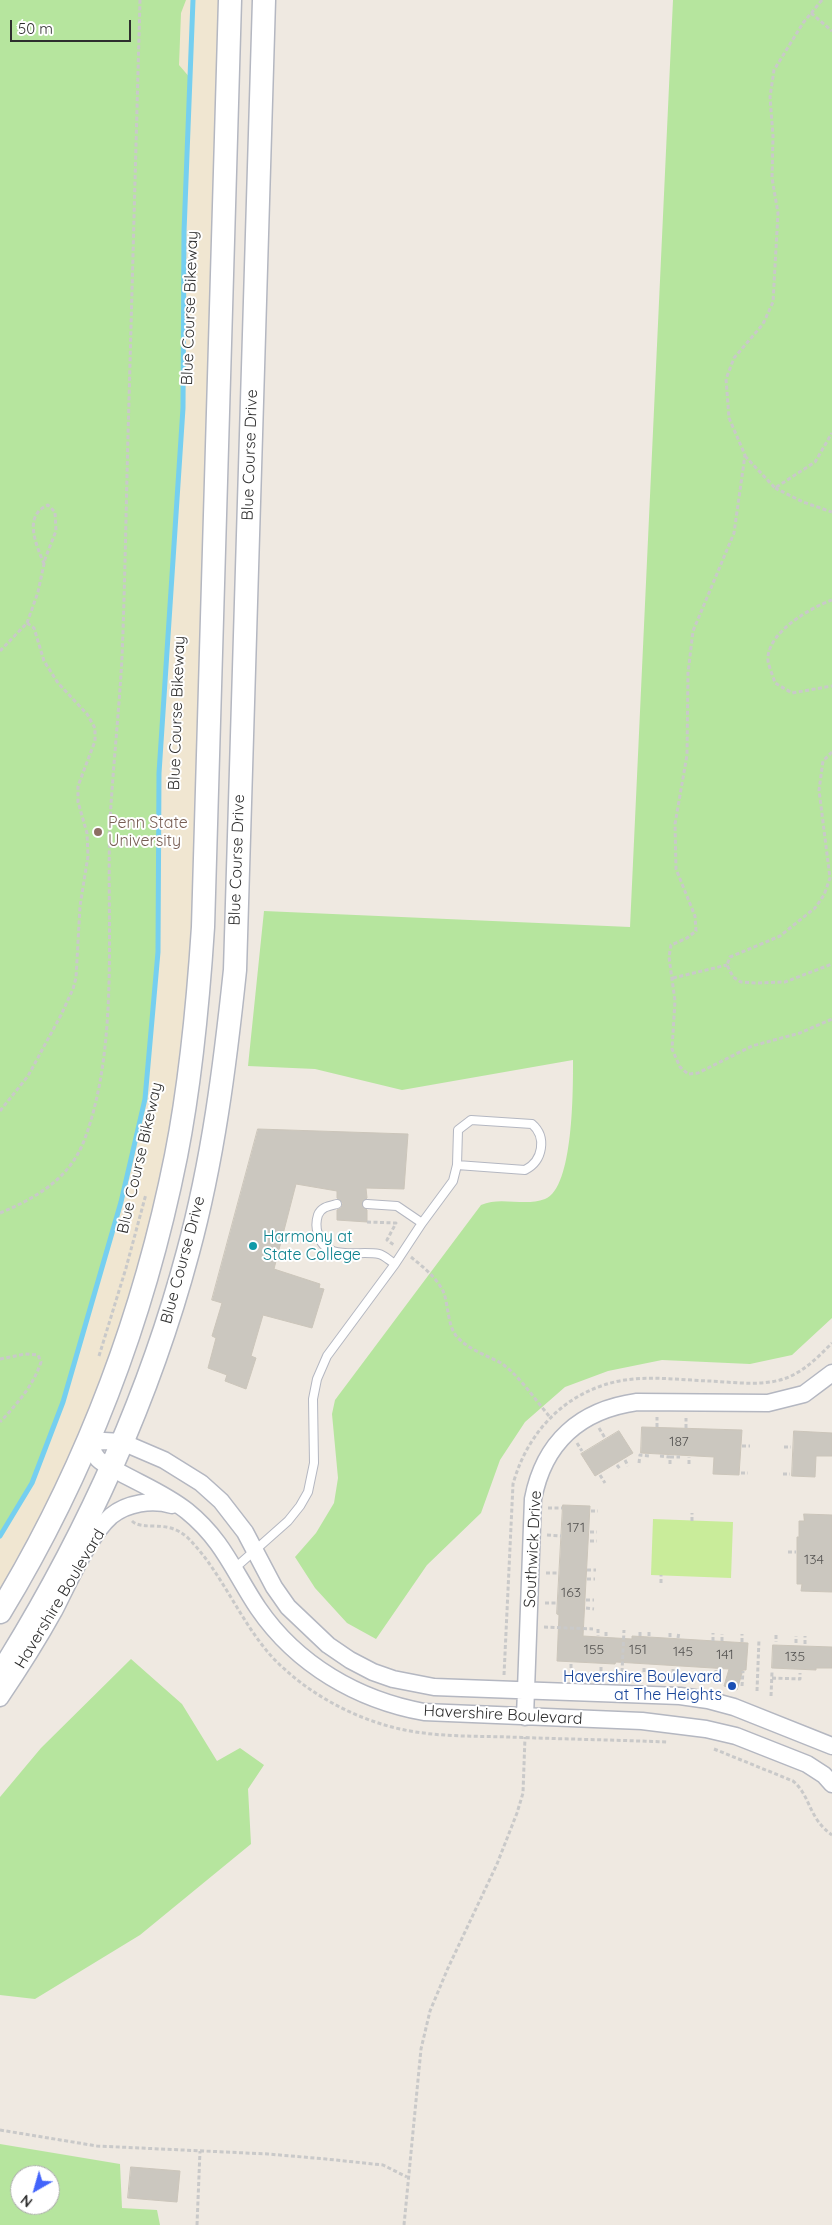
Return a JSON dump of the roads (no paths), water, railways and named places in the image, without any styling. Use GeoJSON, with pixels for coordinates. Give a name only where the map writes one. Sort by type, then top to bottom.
{"type":"FeatureCollection","features":[{"type":"Feature","properties":{"kind":"main road","name":"Blue Course Drive"},"geometry":{"type":"LineString","coordinates":[[0,1612],[52,1518],[87,1443],[122,1354],[163,1213],[176,1156],[197,1016],[206,828],[230,0]]}},
{"type":"Feature","properties":{"kind":"main road","name":"Blue Course Drive"},"geometry":{"type":"LineString","coordinates":[[0,1675],[52,1588],[122,1442],[171,1310],[195,1225],[220,1093],[235,970],[264,0]]}},
{"type":"Feature","properties":{"kind":"street","name":"Southwick Drive"},"geometry":{"type":"LineString","coordinates":[[525,1717],[533,1500],[536,1481],[545,1460],[557,1442],[573,1427],[595,1413],[616,1405],[637,1402],[768,1403],[803,1395],[832,1373]]}},
{"type":"Feature","properties":{"kind":"street","name":"Havershire Boulevard"},"geometry":{"type":"LineString","coordinates":[[832,1746],[758,1715],[708,1700],[680,1696],[460,1689],[414,1684],[373,1672],[350,1660],[328,1645],[288,1607],[274,1587],[245,1532],[231,1513],[201,1483],[164,1460],[122,1442],[104,1441],[87,1443],[99,1460],[186,1510],[208,1530],[223,1549],[258,1609],[272,1627],[303,1658],[342,1685],[383,1702],[418,1711],[453,1715],[642,1721],[706,1729],[736,1736],[807,1764],[824,1774],[832,1784]]}},
{"type":"Feature","properties":{"kind":"street","name":"Havershire Boulevard"},"geometry":{"type":"LineString","coordinates":[[0,1698],[50,1618],[98,1531],[111,1516],[130,1506],[147,1502],[167,1504],[186,1510]]}},
{"type":"Feature","properties":{"kind":"lane"},"geometry":{"type":"LineString","coordinates":[[235,1568],[288,1521],[308,1492],[314,1463],[313,1399],[317,1379],[327,1356],[453,1182],[457,1165],[458,1130],[470,1120],[532,1124],[542,1138],[540,1155],[534,1166],[525,1170],[457,1165]]}},
{"type":"Feature","properties":{"kind":"lane"},"geometry":{"type":"LineString","coordinates":[[337,1204],[325,1207],[318,1214],[316,1228],[319,1241],[327,1249],[338,1253],[380,1254],[395,1264]]}},
{"type":"Feature","properties":{"kind":"lane"},"geometry":{"type":"LineString","coordinates":[[367,1204],[397,1206],[422,1223]]}},
{"type":"Feature","properties":{"kind":"waterway"},"geometry":{"type":"LineString","coordinates":[[0,1536],[32,1483],[63,1402],[121,1202],[145,1099],[158,952],[159,773],[183,408],[184,232],[193,0]]}},
{"type":"Feature","properties":{"kind":"place","name":"Penn State University"},"geometry":{"type":"Point","coordinates":[98,832]}},
{"type":"Feature","properties":{"kind":"place","name":"Harmony at State College"},"geometry":{"type":"Point","coordinates":[253,1246]}},
{"type":"Feature","properties":{"kind":"place","name":"Havershire Boulevard at The Heights"},"geometry":{"type":"Point","coordinates":[732,1686]}}]}
